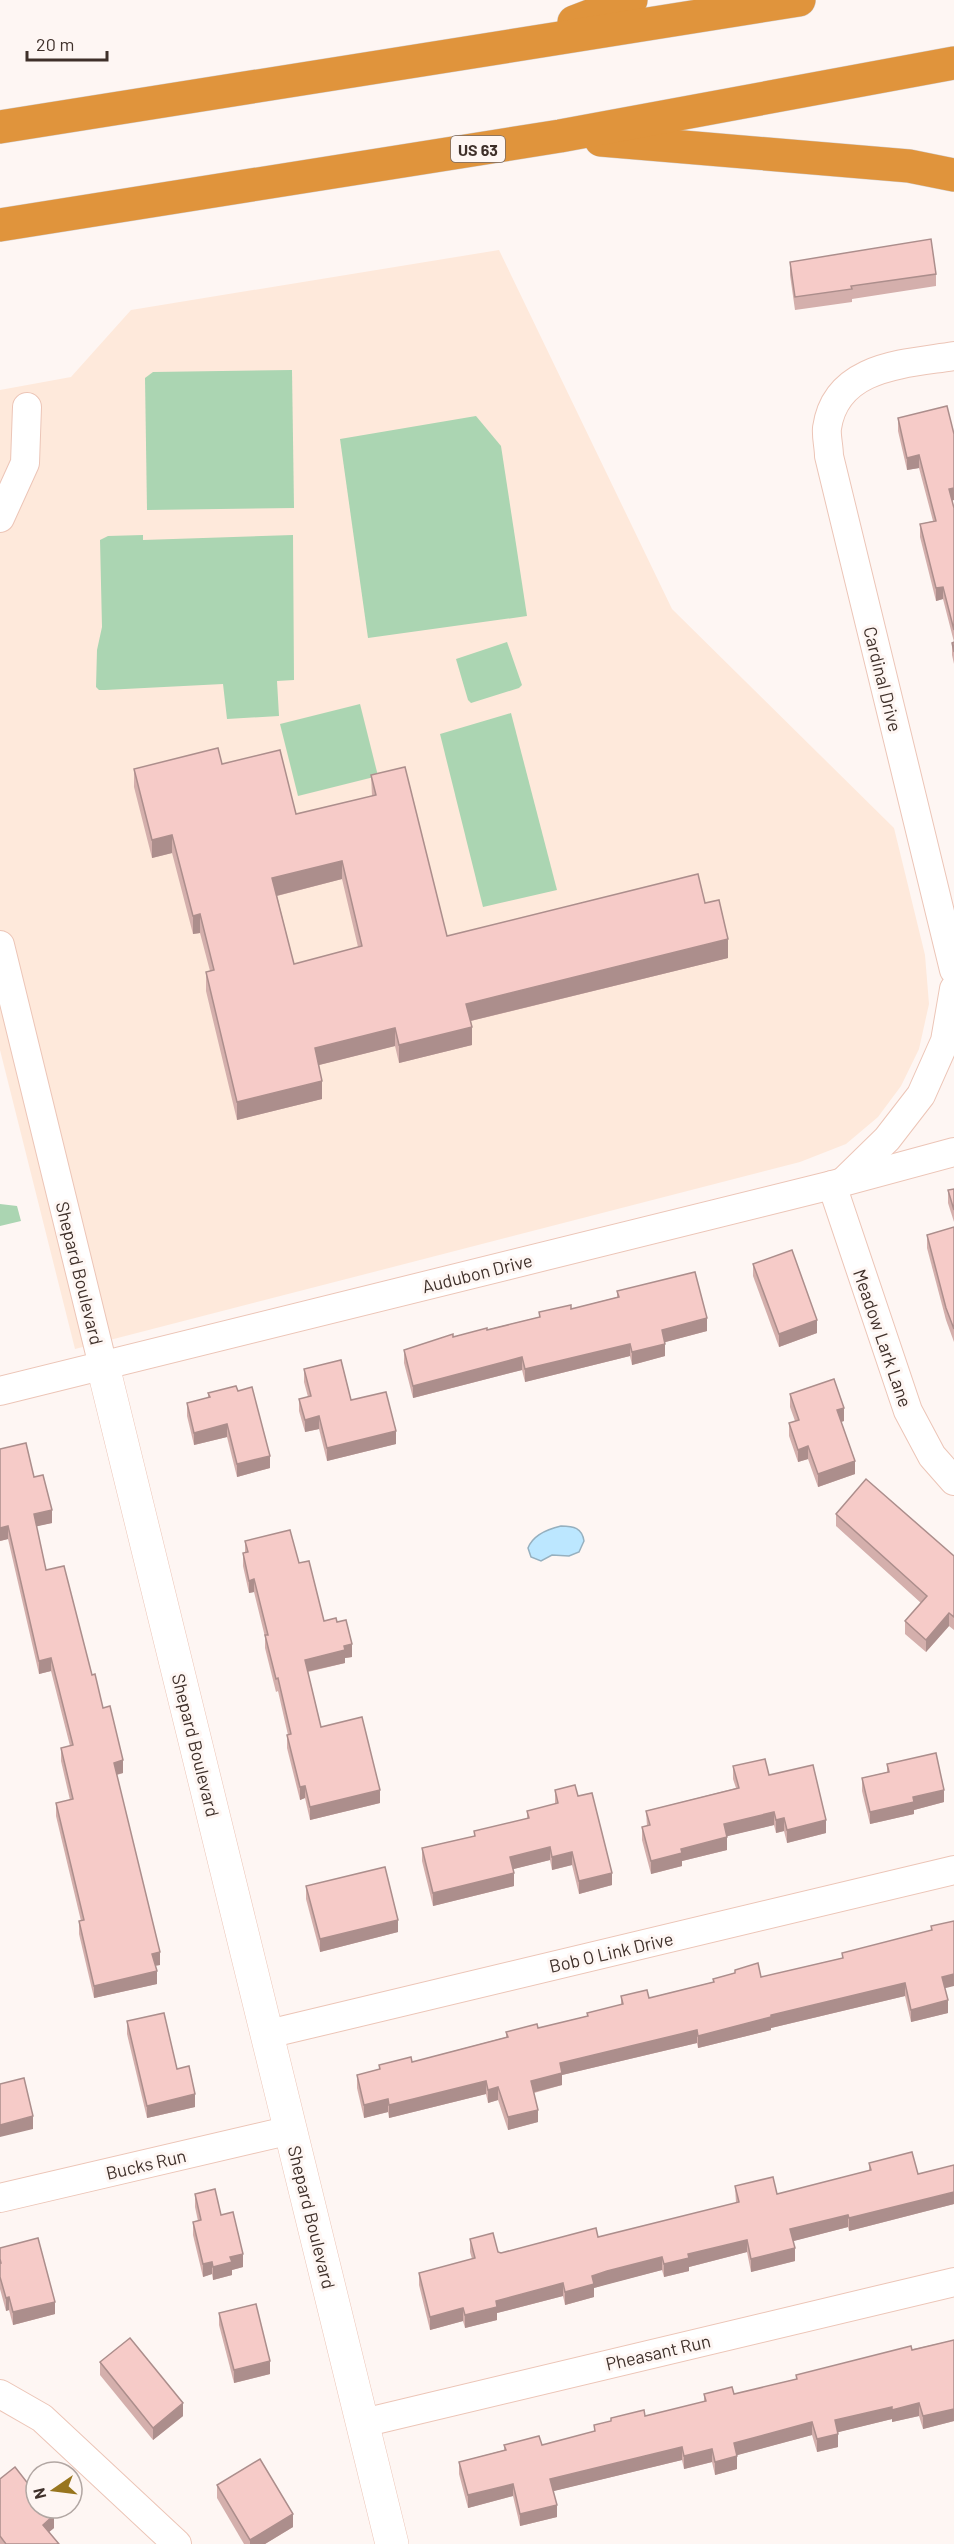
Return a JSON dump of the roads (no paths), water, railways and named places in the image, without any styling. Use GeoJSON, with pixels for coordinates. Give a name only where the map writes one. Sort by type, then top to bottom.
{"type":"FeatureCollection","features":[{"type":"Feature","properties":{"kind":"highway"},"geometry":{"type":"LineString","coordinates":[[512,46],[631,0]]}},
{"type":"Feature","properties":{"kind":"highway"},"geometry":{"type":"LineString","coordinates":[[0,127],[799,0]]}},
{"type":"Feature","properties":{"kind":"highway","name":"US 63"},"geometry":{"type":"LineString","coordinates":[[0,225],[560,136],[954,63]]}},
{"type":"Feature","properties":{"kind":"highway"},"geometry":{"type":"LineString","coordinates":[[560,136],[909,166],[954,175]]}},
{"type":"Feature","properties":{"kind":"street","name":"Cardinal Drive"},"geometry":{"type":"LineString","coordinates":[[954,356],[872,371],[857,380],[846,391],[834,407],[827,429],[829,456],[954,970]]}},
{"type":"Feature","properties":{"kind":"street"},"geometry":{"type":"LineString","coordinates":[[0,518],[25,463],[27,407]]}},
{"type":"Feature","properties":{"kind":"street","name":"Shepard Boulevard"},"geometry":{"type":"LineString","coordinates":[[0,945],[392,2544]]}},
{"type":"Feature","properties":{"kind":"street"},"geometry":{"type":"LineString","coordinates":[[838,1183],[887,1139],[921,1095],[945,1041],[954,989]]}},
{"type":"Feature","properties":{"kind":"street","name":"Audubon Drive"},"geometry":{"type":"LineString","coordinates":[[0,1391],[838,1183],[954,1152]]}},
{"type":"Feature","properties":{"kind":"street","name":"Meadow Lark Lane"},"geometry":{"type":"LineString","coordinates":[[838,1183],[908,1411],[932,1456],[954,1480]]}},
{"type":"Feature","properties":{"kind":"street","name":"Bob O Link Drive"},"geometry":{"type":"LineString","coordinates":[[268,2034],[954,1870]]}},
{"type":"Feature","properties":{"kind":"street","name":"Bucks Run"},"geometry":{"type":"LineString","coordinates":[[0,2198],[291,2130]]}},
{"type":"Feature","properties":{"kind":"street","name":"Pheasant Run"},"geometry":{"type":"LineString","coordinates":[[363,2423],[954,2282]]}},
{"type":"Feature","properties":{"kind":"street"},"geometry":{"type":"LineString","coordinates":[[0,2394],[42,2418],[177,2544]]}},
{"type":"Feature","properties":{"kind":"water"},"geometry":{"type":"Polygon","coordinates":[[[561,1526],[573,1527],[581,1533],[584,1541],[579,1552],[569,1556],[552,1555],[541,1561],[531,1557],[528,1548],[530,1543],[546,1531],[561,1526]]]}}]}
